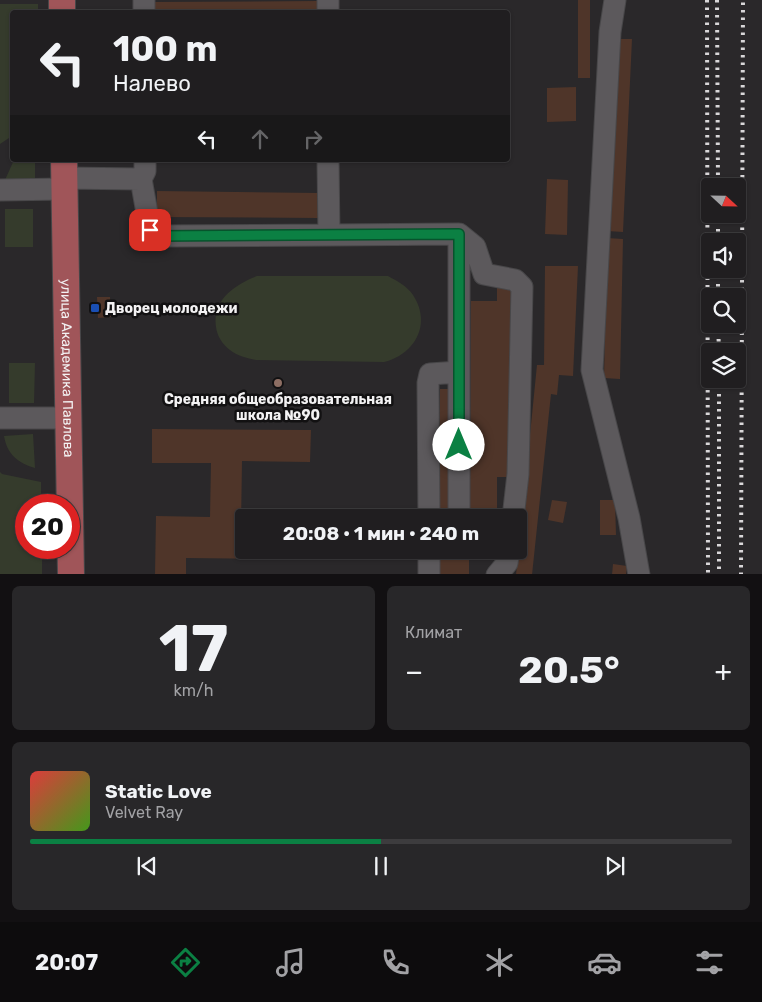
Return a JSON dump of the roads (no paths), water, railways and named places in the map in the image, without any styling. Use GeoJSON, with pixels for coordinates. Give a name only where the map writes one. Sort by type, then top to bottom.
{"type":"FeatureCollection","features":[{"type":"Feature","properties":{"kind":"main road","name":"улица Академика Павлова"},"geometry":{"type":"LineString","coordinates":[[64,176],[71,574]]}},
{"type":"Feature","properties":{"kind":"lane"},"geometry":{"type":"LineString","coordinates":[[615,0],[609,41],[592,370],[630,518],[639,574]]}},
{"type":"Feature","properties":{"kind":"lane"},"geometry":{"type":"LineString","coordinates":[[328,162],[329,235]]}},
{"type":"Feature","properties":{"kind":"lane"},"geometry":{"type":"LineString","coordinates":[[0,190],[64,176],[143,169],[150,230],[157,236],[459,234],[474,246],[484,274],[515,280],[522,287],[518,474],[514,509]]}},
{"type":"Feature","properties":{"kind":"lane"},"geometry":{"type":"LineString","coordinates":[[459,234],[459,509]]}},
{"type":"Feature","properties":{"kind":"lane"},"geometry":{"type":"LineString","coordinates":[[429,509],[428,383],[430,374],[459,372]]}},
{"type":"Feature","properties":{"kind":"lane"},"geometry":{"type":"LineString","coordinates":[[0,418],[68,418]]}},
{"type":"Feature","properties":{"kind":"lane"},"geometry":{"type":"LineString","coordinates":[[429,559],[429,574]]}},
{"type":"Feature","properties":{"kind":"lane"},"geometry":{"type":"LineString","coordinates":[[497,574],[507,563],[508,559]]}},
{"type":"Feature","properties":{"kind":"railway"},"geometry":{"type":"LineString","coordinates":[[707,0],[708,574]]}},
{"type":"Feature","properties":{"kind":"railway"},"geometry":{"type":"LineString","coordinates":[[717,0],[718,178]]}},
{"type":"Feature","properties":{"kind":"railway"},"geometry":{"type":"LineString","coordinates":[[741,574],[743,0]]}},
{"type":"Feature","properties":{"kind":"railway"},"geometry":{"type":"LineString","coordinates":[[718,223],[718,233]]}},
{"type":"Feature","properties":{"kind":"railway"},"geometry":{"type":"LineString","coordinates":[[718,278],[718,288]]}},
{"type":"Feature","properties":{"kind":"railway"},"geometry":{"type":"LineString","coordinates":[[718,333],[719,343]]}},
{"type":"Feature","properties":{"kind":"railway"},"geometry":{"type":"LineString","coordinates":[[719,388],[719,574]]}},
{"type":"Feature","properties":{"kind":"place","name":"Дворец молодежи"},"geometry":{"type":"Point","coordinates":[95,308]}},
{"type":"Feature","properties":{"kind":"place","name":"Средняя общеобразовательная школа №90"},"geometry":{"type":"Point","coordinates":[278,383]}}]}
